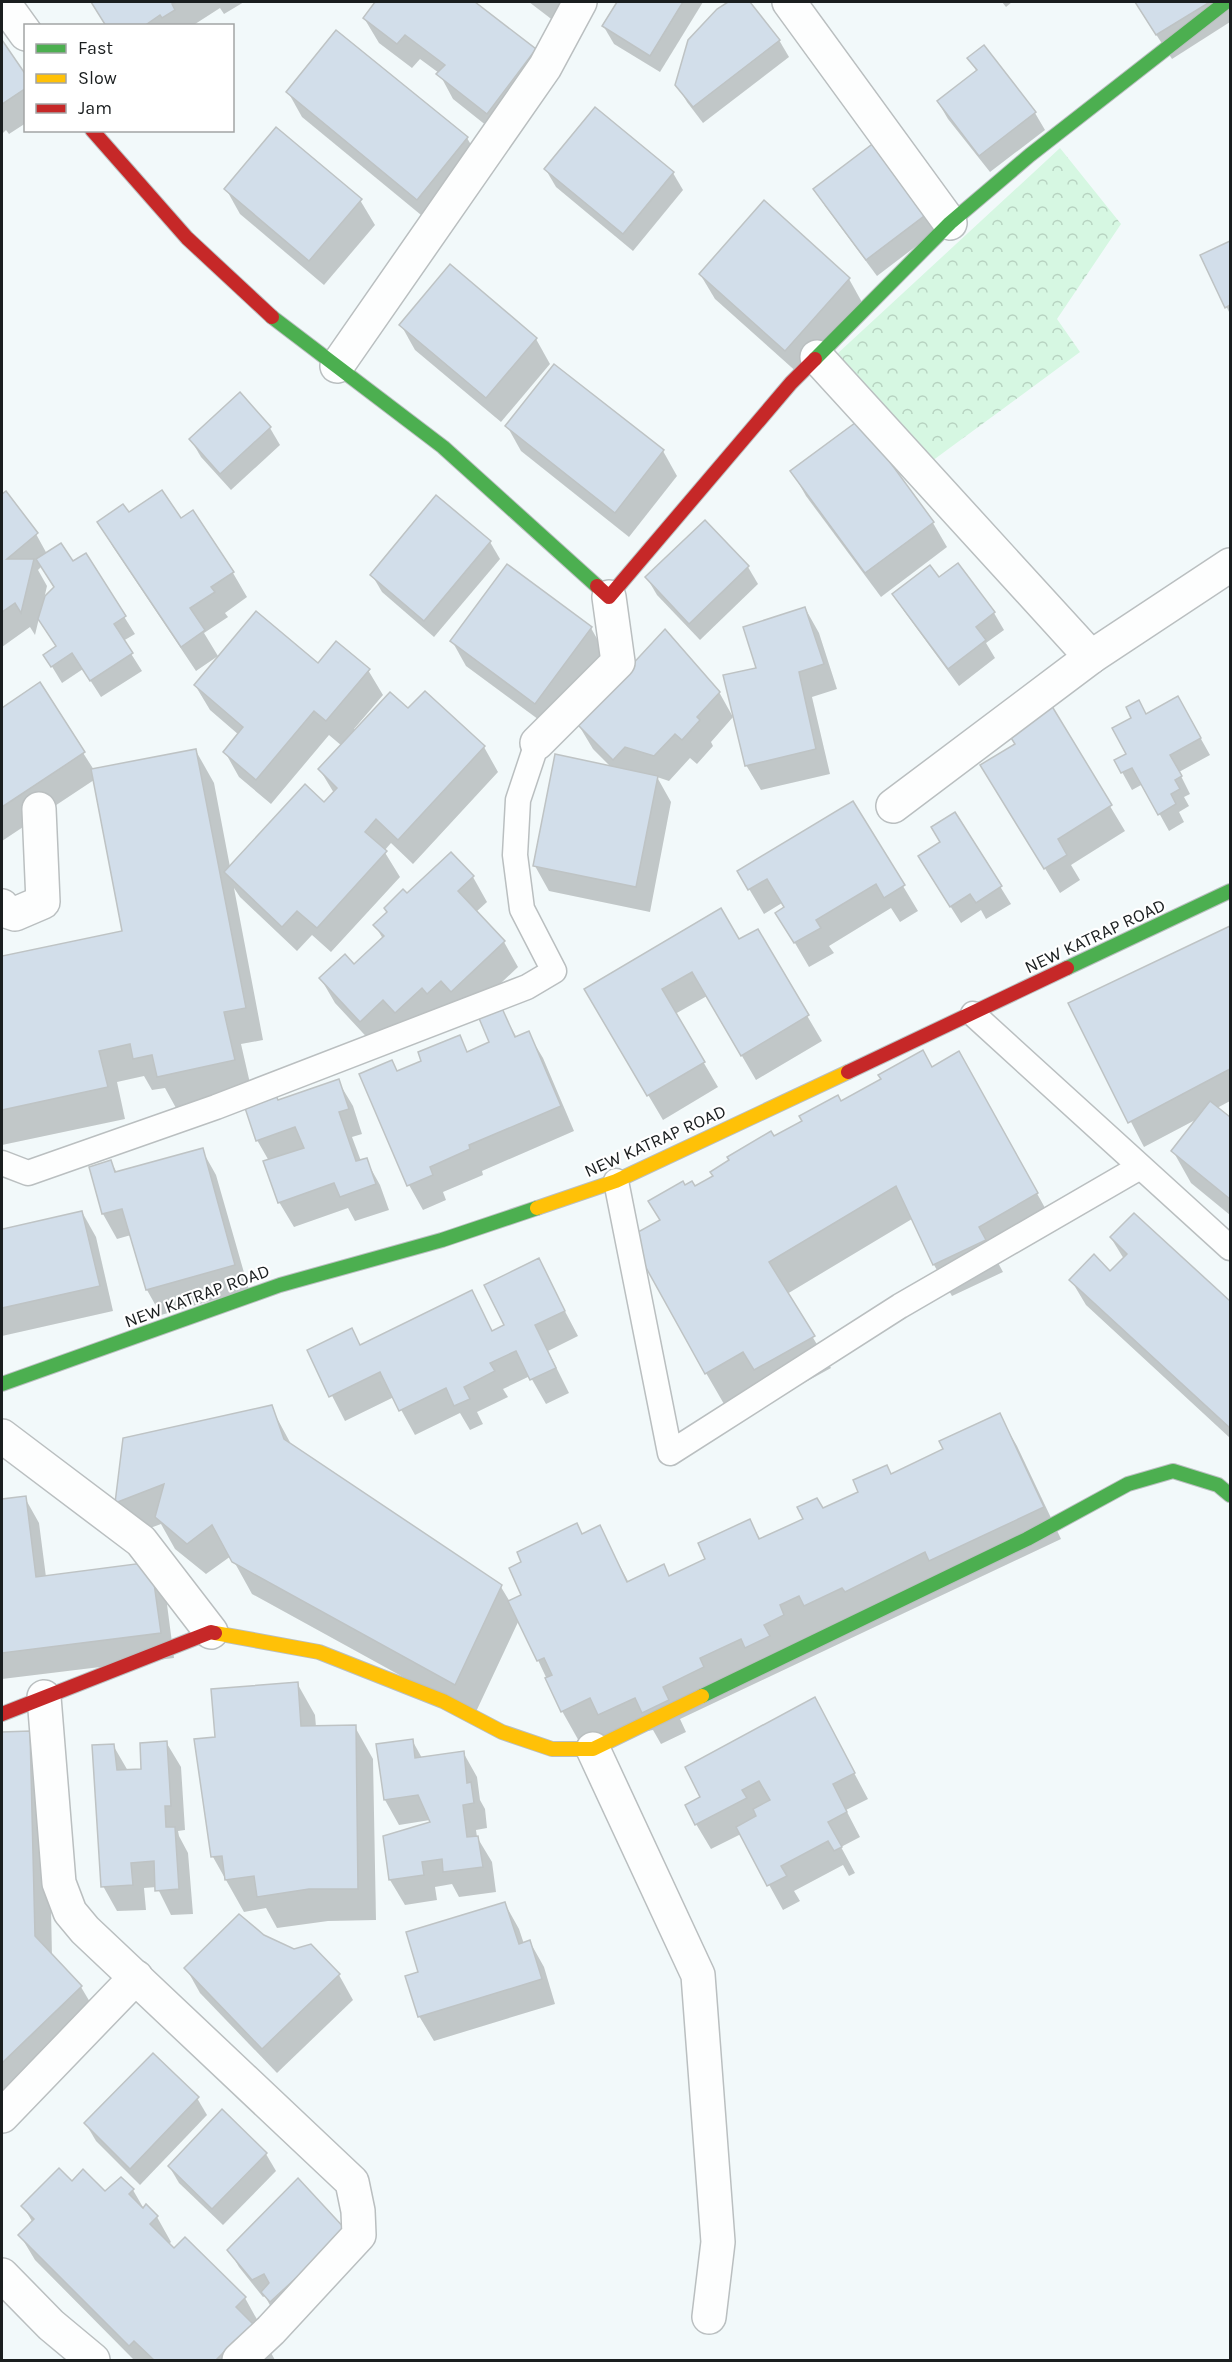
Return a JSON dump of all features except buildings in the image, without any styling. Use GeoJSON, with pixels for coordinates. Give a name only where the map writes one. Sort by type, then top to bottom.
{"type":"FeatureCollection","features":[{"type":"Feature","properties":{"kind":"street"},"geometry":{"type":"LineString","coordinates":[[3,2],[24,31]]}},
{"type":"Feature","properties":{"kind":"street"},"geometry":{"type":"LineString","coordinates":[[337,366],[545,67],[580,2]]}},
{"type":"Feature","properties":{"kind":"street"},"geometry":{"type":"LineString","coordinates":[[789,2],[950,223]]}},
{"type":"Feature","properties":{"kind":"street"},"geometry":{"type":"LineString","coordinates":[[609,597],[791,383],[950,223],[1030,155],[1226,2]]}},
{"type":"Feature","properties":{"kind":"street"},"geometry":{"type":"LineString","coordinates":[[94,132],[187,238],[261,309],[443,447],[609,597],[618,662],[537,743]]}},
{"type":"Feature","properties":{"kind":"street"},"geometry":{"type":"LineString","coordinates":[[818,357],[1091,657]]}},
{"type":"Feature","properties":{"kind":"street"},"geometry":{"type":"LineString","coordinates":[[893,806],[1091,657],[1230,565]]}},
{"type":"Feature","properties":{"kind":"street"},"geometry":{"type":"LineString","coordinates":[[2,906],[15,914],[43,902],[39,809]]}},
{"type":"Feature","properties":{"kind":"street","name":"NEW KATRAP ROAD"},"geometry":{"type":"LineString","coordinates":[[2,1384],[280,1285],[442,1240],[616,1181],[1230,891]]}},
{"type":"Feature","properties":{"kind":"street"},"geometry":{"type":"LineString","coordinates":[[2,1436],[141,1541],[211,1632]]}},
{"type":"Feature","properties":{"kind":"street"},"geometry":{"type":"LineString","coordinates":[[2,1714],[211,1632],[319,1652],[442,1701],[502,1732],[552,1749],[593,1749],[1017,1544],[1128,1484],[1173,1471],[1218,1485],[1230,1495]]}},
{"type":"Feature","properties":{"kind":"street"},"geometry":{"type":"LineString","coordinates":[[44,1697],[59,1883],[70,1912],[85,1930],[352,2182],[358,2211],[359,2235],[271,2331],[239,2361]]}},
{"type":"Feature","properties":{"kind":"street"},"geometry":{"type":"LineString","coordinates":[[593,1749],[698,1975],[718,2242],[709,2317]]}},
{"type":"Feature","properties":{"kind":"street"},"geometry":{"type":"LineString","coordinates":[[2,2116],[135,1977]]}},
{"type":"Feature","properties":{"kind":"street"},"geometry":{"type":"LineString","coordinates":[[2,2275],[51,2325],[93,2361]]}},
{"type":"Feature","properties":{"kind":"lane"},"geometry":{"type":"LineString","coordinates":[[2,1163],[28,1173],[216,1107],[527,987],[554,971],[522,909],[515,855],[518,800],[537,743]]}},
{"type":"Feature","properties":{"kind":"lane"},"geometry":{"type":"LineString","coordinates":[[973,1014],[1230,1248]]}},
{"type":"Feature","properties":{"kind":"lane"},"geometry":{"type":"LineString","coordinates":[[616,1181],[670,1453],[900,1306],[1140,1167]]}},
{"type":"Feature","properties":{"kind":"green space"},"geometry":{"type":"Polygon","coordinates":[[[1060,148],[1121,224],[1057,319],[1080,352],[932,461],[837,354],[1060,148]]]}},
{"type":"Feature","properties":{"kind":"traffic: fast"},"geometry":{"type":"LineString","coordinates":[[815,359],[950,223],[1030,155],[1226,2]]}},
{"type":"Feature","properties":{"kind":"traffic: fast"},"geometry":{"type":"LineString","coordinates":[[272,317],[443,447],[597,586]]}},
{"type":"Feature","properties":{"kind":"traffic: fast"},"geometry":{"type":"LineString","coordinates":[[1067,968],[1230,891]]}},
{"type":"Feature","properties":{"kind":"traffic: fast"},"geometry":{"type":"LineString","coordinates":[[2,1384],[280,1285],[442,1240],[537,1208]]}},
{"type":"Feature","properties":{"kind":"traffic: fast"},"geometry":{"type":"LineString","coordinates":[[702,1696],[1027,1539],[1128,1484],[1173,1471],[1218,1485],[1230,1495]]}},
{"type":"Feature","properties":{"kind":"traffic: slow"},"geometry":{"type":"LineString","coordinates":[[537,1208],[616,1181],[848,1072]]}},
{"type":"Feature","properties":{"kind":"traffic: slow"},"geometry":{"type":"LineString","coordinates":[[215,1633],[319,1652],[443,1701],[502,1732],[552,1749],[593,1749],[702,1696]]}},
{"type":"Feature","properties":{"kind":"traffic: jam"},"geometry":{"type":"LineString","coordinates":[[94,132],[187,238],[272,317]]}},
{"type":"Feature","properties":{"kind":"traffic: jam"},"geometry":{"type":"LineString","coordinates":[[597,586],[609,597],[791,383],[815,359]]}},
{"type":"Feature","properties":{"kind":"traffic: jam"},"geometry":{"type":"LineString","coordinates":[[848,1072],[1067,968]]}},
{"type":"Feature","properties":{"kind":"traffic: jam"},"geometry":{"type":"LineString","coordinates":[[2,1714],[211,1632],[215,1633]]}}]}
